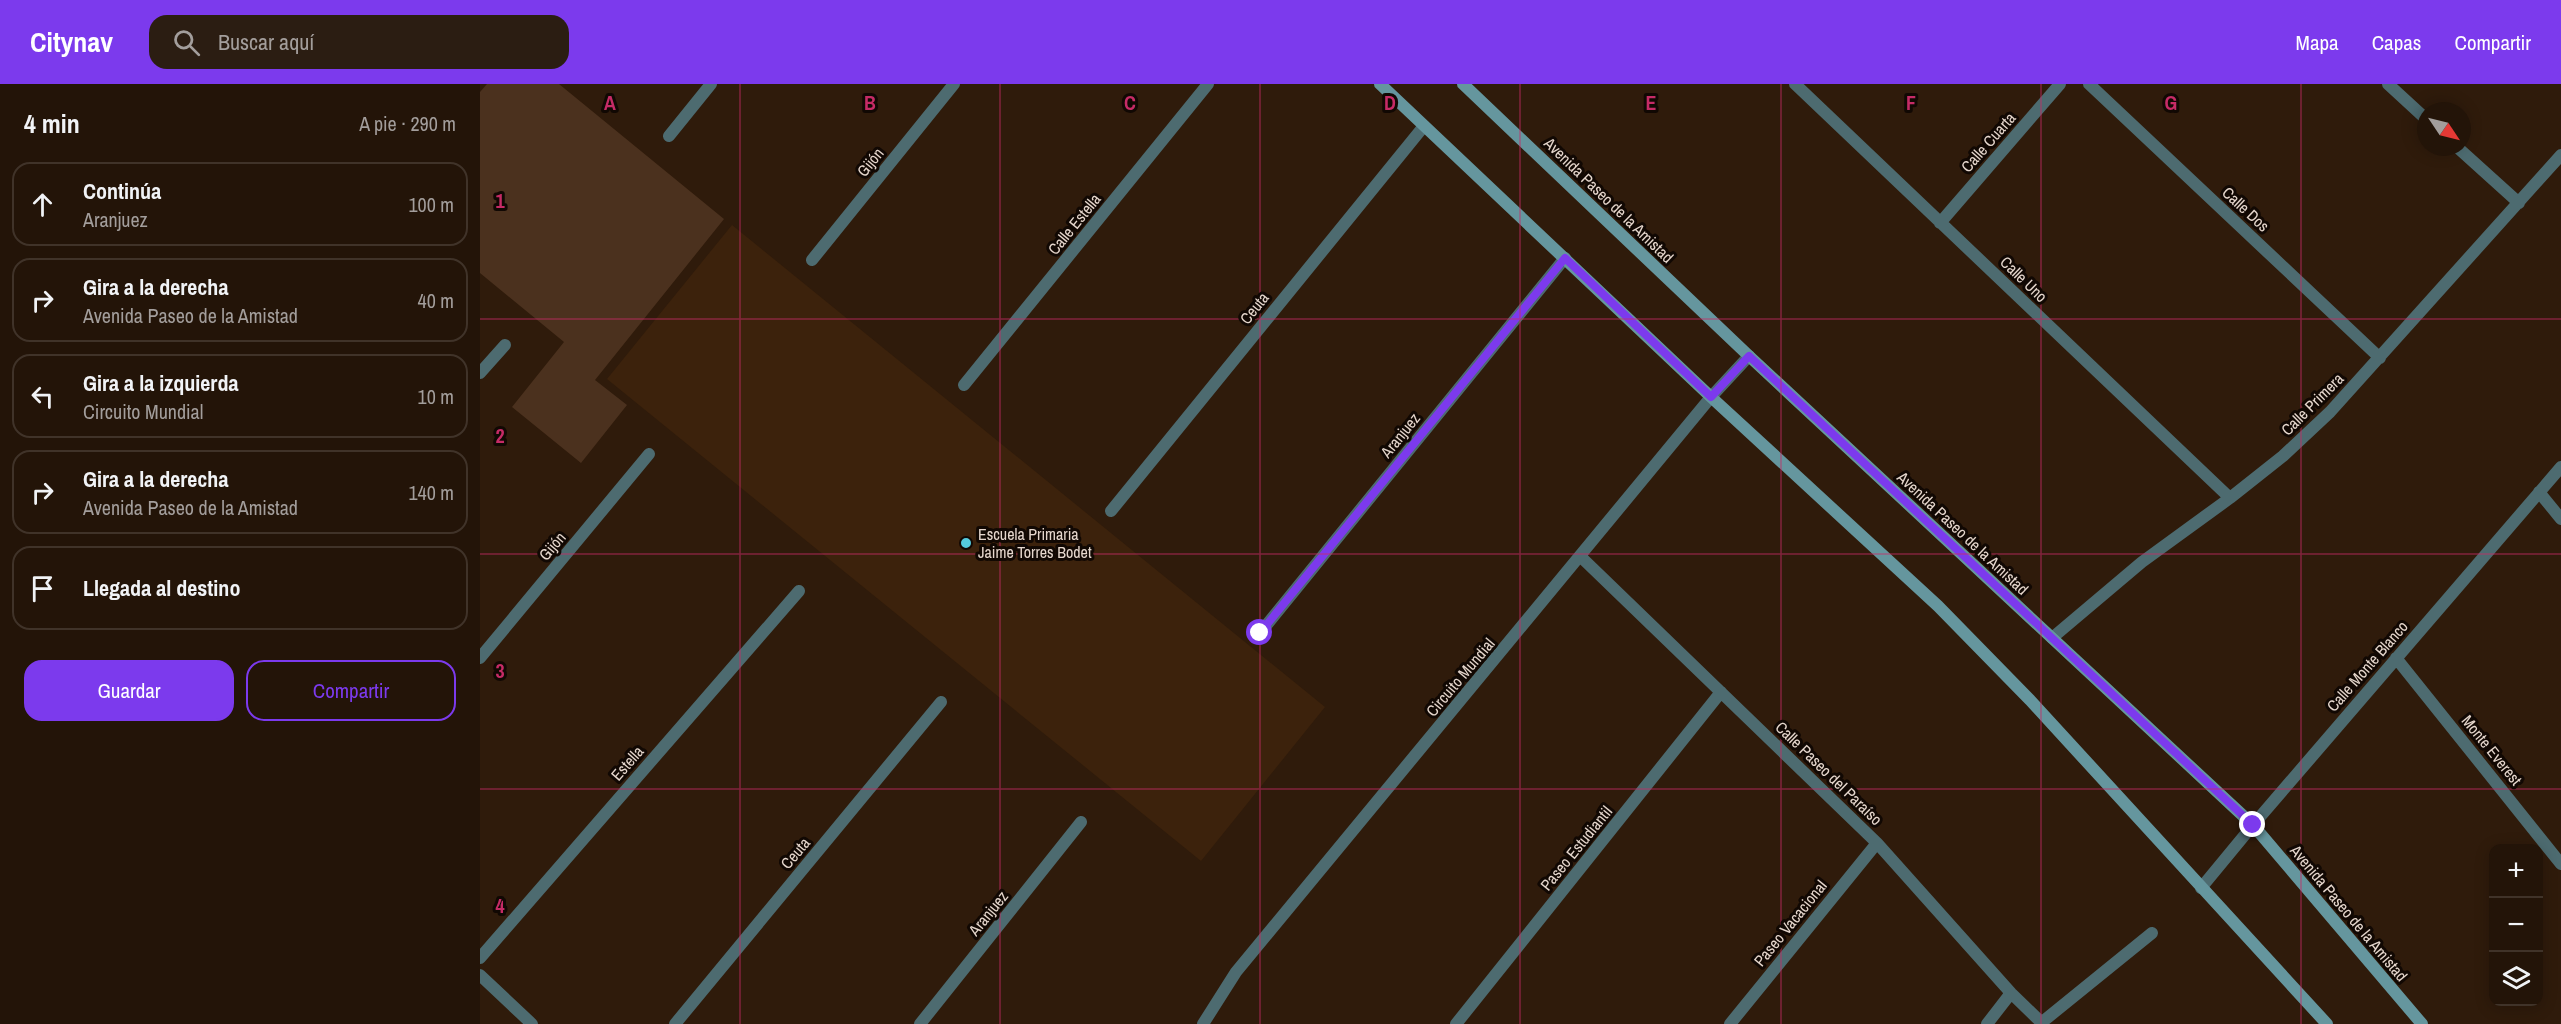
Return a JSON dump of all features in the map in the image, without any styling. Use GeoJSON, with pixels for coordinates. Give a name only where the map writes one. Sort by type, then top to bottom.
{"type":"FeatureCollection","features":[{"type":"Feature","properties":{"kind":"street"},"geometry":{"type":"LineString","coordinates":[[669,136],[711,84]]}},
{"type":"Feature","properties":{"kind":"street","name":"Gijón"},"geometry":{"type":"LineString","coordinates":[[812,260],[954,84]]}},
{"type":"Feature","properties":{"kind":"street","name":"Calle Estella"},"geometry":{"type":"LineString","coordinates":[[964,385],[1208,84]]}},
{"type":"Feature","properties":{"kind":"street"},"geometry":{"type":"LineString","coordinates":[[1380,84],[1711,397],[1938,606],[2030,700],[2327,1024]]}},
{"type":"Feature","properties":{"kind":"street","name":"Avenida Paseo de la Amistad"},"geometry":{"type":"LineString","coordinates":[[1463,84],[1749,356],[2253,825],[2422,1024]]}},
{"type":"Feature","properties":{"kind":"street","name":"Calle Uno"},"geometry":{"type":"LineString","coordinates":[[1795,84],[2230,498]]}},
{"type":"Feature","properties":{"kind":"street","name":"Calle Cuarta"},"geometry":{"type":"LineString","coordinates":[[1940,222],[2061,84]]}},
{"type":"Feature","properties":{"kind":"street","name":"Calle Dos"},"geometry":{"type":"LineString","coordinates":[[2089,84],[2380,358]]}},
{"type":"Feature","properties":{"kind":"street"},"geometry":{"type":"LineString","coordinates":[[2388,84],[2417,111]]}},
{"type":"Feature","properties":{"kind":"street","name":"Ceuta"},"geometry":{"type":"LineString","coordinates":[[1111,511],[1424,126]]}},
{"type":"Feature","properties":{"kind":"street","name":"Calle Primera"},"geometry":{"type":"LineString","coordinates":[[2052,638],[2142,562],[2230,498],[2306,434],[2380,358],[2561,155]]}},
{"type":"Feature","properties":{"kind":"street"},"geometry":{"type":"LineString","coordinates":[[2467,156],[2519,203]]}},
{"type":"Feature","properties":{"kind":"street","name":"Aranjuez"},"geometry":{"type":"LineString","coordinates":[[1260,633],[1565,258]]}},
{"type":"Feature","properties":{"kind":"street"},"geometry":{"type":"LineString","coordinates":[[480,374],[505,345]]}},
{"type":"Feature","properties":{"kind":"street","name":"Circuito Mundial"},"geometry":{"type":"LineString","coordinates":[[1203,1024],[1236,972],[1711,397],[1749,356]]}},
{"type":"Feature","properties":{"kind":"street","name":"Gijón"},"geometry":{"type":"LineString","coordinates":[[480,658],[649,454]]}},
{"type":"Feature","properties":{"kind":"street","name":"Calle Monte Blanco"},"geometry":{"type":"LineString","coordinates":[[2201,888],[2561,467]]}},
{"type":"Feature","properties":{"kind":"street"},"geometry":{"type":"LineString","coordinates":[[2539,492],[2561,519]]}},
{"type":"Feature","properties":{"kind":"street","name":"Calle Paseo del Paraíso"},"geometry":{"type":"LineString","coordinates":[[1581,556],[1877,843],[2011,993],[2042,1023]]}},
{"type":"Feature","properties":{"kind":"street","name":"Estella"},"geometry":{"type":"LineString","coordinates":[[480,958],[799,591]]}},
{"type":"Feature","properties":{"kind":"street","name":"Monte Everest"},"geometry":{"type":"LineString","coordinates":[[2396,658],[2561,864]]}},
{"type":"Feature","properties":{"kind":"street","name":"Paseo Estudiantil"},"geometry":{"type":"LineString","coordinates":[[1456,1024],[1721,692]]}},
{"type":"Feature","properties":{"kind":"street","name":"Ceuta"},"geometry":{"type":"LineString","coordinates":[[675,1024],[940,702]]}},
{"type":"Feature","properties":{"kind":"street","name":"Aranjuez"},"geometry":{"type":"LineString","coordinates":[[920,1024],[1081,822]]}},
{"type":"Feature","properties":{"kind":"street","name":"Paseo Vacacional"},"geometry":{"type":"LineString","coordinates":[[1730,1024],[1877,843]]}},
{"type":"Feature","properties":{"kind":"street"},"geometry":{"type":"LineString","coordinates":[[2042,1023],[2152,933]]}},
{"type":"Feature","properties":{"kind":"street"},"geometry":{"type":"LineString","coordinates":[[480,975],[532,1024]]}},
{"type":"Feature","properties":{"kind":"street"},"geometry":{"type":"LineString","coordinates":[[1987,1024],[2011,993]]}},
{"type":"Feature","properties":{"kind":"shaded area"},"geometry":{"type":"Polygon","coordinates":[[[487,84],[559,84],[724,219],[595,380],[627,405],[581,463],[512,407],[564,342],[480,273],[480,92],[487,84]]]}},
{"type":"Feature","properties":{"kind":"shaded area","name":"Escuela Primaria Jaime Torres Bodet"},"geometry":{"type":"Polygon","coordinates":[[[732,225],[1325,707],[1201,861],[607,379],[732,225]]]}},
{"type":"Feature","properties":{"kind":"place","name":"Escuela Primaria Jaime Torres Bodet"},"geometry":{"type":"Point","coordinates":[966,543]}},
{"type":"Feature","properties":{"kind":"route"},"geometry":{"type":"LineString","coordinates":[[1260,633],[1565,258],[1711,397],[1749,356],[2253,825]]}}]}
